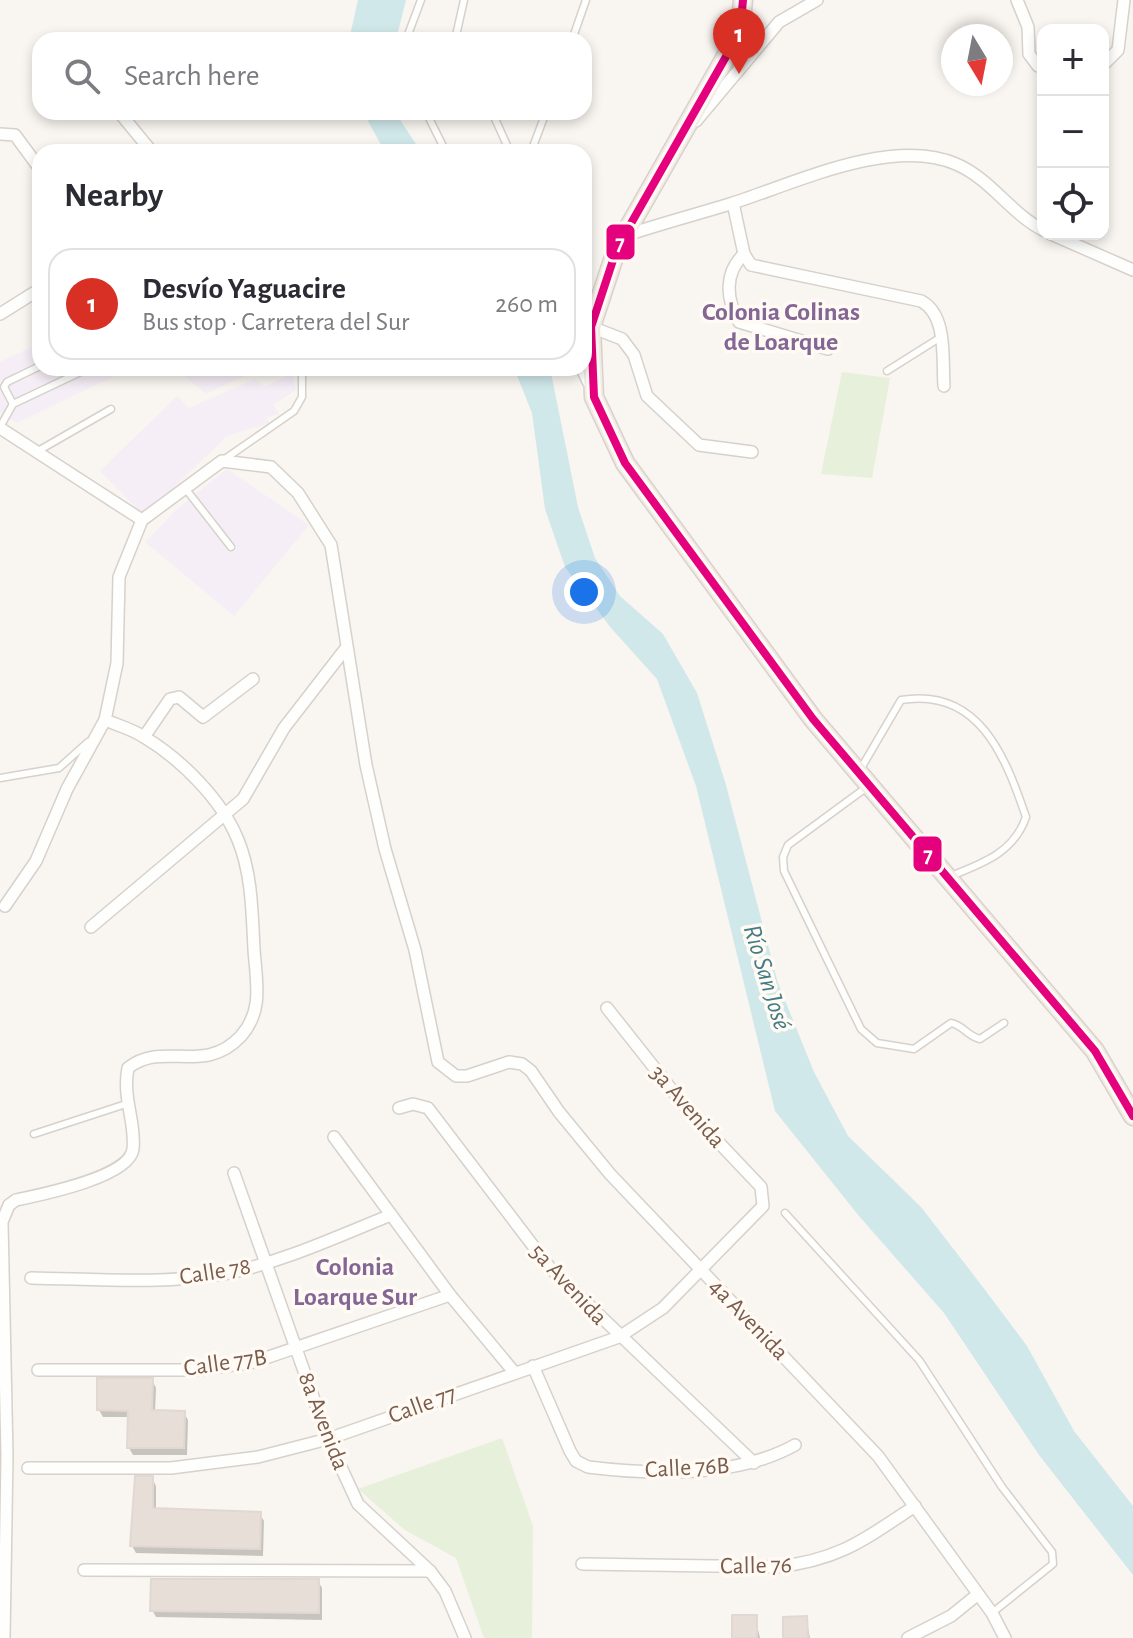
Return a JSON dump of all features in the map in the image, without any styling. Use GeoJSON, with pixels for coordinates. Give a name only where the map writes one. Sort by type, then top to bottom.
{"type":"FeatureCollection","features":[{"type":"Feature","properties":{"kind":"highway"},"geometry":{"type":"LineString","coordinates":[[592,324],[623,236],[685,133],[740,32],[743,0]]}},
{"type":"Feature","properties":{"kind":"highway"},"geometry":{"type":"LineString","coordinates":[[592,350],[594,397],[625,463],[813,719],[1095,1051],[1133,1116]]}},
{"type":"Feature","properties":{"kind":"street"},"geometry":{"type":"LineString","coordinates":[[685,133],[779,22],[817,0]]}},
{"type":"Feature","properties":{"kind":"street"},"geometry":{"type":"LineString","coordinates":[[1017,0],[1028,27],[1029,54],[1037,65]]}},
{"type":"Feature","properties":{"kind":"street"},"geometry":{"type":"LineString","coordinates":[[1109,59],[1118,50],[1124,0]]}},
{"type":"Feature","properties":{"kind":"street"},"geometry":{"type":"LineString","coordinates":[[126,120],[145,144]]}},
{"type":"Feature","properties":{"kind":"street"},"geometry":{"type":"LineString","coordinates":[[0,134],[15,135],[32,158]]}},
{"type":"Feature","properties":{"kind":"street"},"geometry":{"type":"LineString","coordinates":[[623,236],[854,164],[896,156],[925,156],[954,163],[984,179],[1037,225]]}},
{"type":"Feature","properties":{"kind":"street"},"geometry":{"type":"LineString","coordinates":[[733,203],[744,254],[751,265],[921,301],[934,312],[941,337],[944,386]]}},
{"type":"Feature","properties":{"kind":"street"},"geometry":{"type":"LineString","coordinates":[[1065,240],[1133,270]]}},
{"type":"Feature","properties":{"kind":"street"},"geometry":{"type":"LineString","coordinates":[[744,254],[734,263],[729,279],[730,305],[739,322],[828,349]]}},
{"type":"Feature","properties":{"kind":"street"},"geometry":{"type":"LineString","coordinates":[[0,314],[32,294]]}},
{"type":"Feature","properties":{"kind":"street"},"geometry":{"type":"LineString","coordinates":[[592,327],[622,339],[634,355],[647,396],[699,445],[752,452]]}},
{"type":"Feature","properties":{"kind":"street"},"geometry":{"type":"LineString","coordinates":[[0,428],[142,520]]}},
{"type":"Feature","properties":{"kind":"street"},"geometry":{"type":"LineString","coordinates":[[5,906],[36,861],[67,789],[105,720],[117,663],[119,577],[142,520],[222,461],[271,467],[298,493],[331,545],[346,648],[284,728],[243,799],[91,927]]}},
{"type":"Feature","properties":{"kind":"street","name":"4a Avenida"},"geometry":{"type":"LineString","coordinates":[[346,648],[372,793],[415,950],[438,1062],[456,1076],[467,1076],[509,1062],[522,1064],[531,1071],[610,1174],[838,1411],[915,1506],[992,1613],[1005,1638]]}},
{"type":"Feature","properties":{"kind":"street"},"geometry":{"type":"LineString","coordinates":[[144,737],[170,699],[179,697],[203,717],[253,679]]}},
{"type":"Feature","properties":{"kind":"street"},"geometry":{"type":"LineString","coordinates":[[4,1638],[2,1581],[7,1456],[2,1222],[9,1205],[16,1200],[102,1176],[128,1162],[133,1151],[126,1104],[128,1068],[139,1059],[199,1059],[219,1054],[239,1038],[255,1018],[258,1000],[251,890],[238,840],[201,784],[144,737],[105,720]]}},
{"type":"Feature","properties":{"kind":"street","name":"3a Avenida"},"geometry":{"type":"LineString","coordinates":[[607,1008],[687,1109],[761,1187],[763,1206]]}},
{"type":"Feature","properties":{"kind":"street","name":"5a Avenida"},"geometry":{"type":"LineString","coordinates":[[399,1108],[413,1104],[428,1108],[550,1268],[754,1463]]}},
{"type":"Feature","properties":{"kind":"street"},"geometry":{"type":"LineString","coordinates":[[334,1137],[450,1295],[514,1372]]}},
{"type":"Feature","properties":{"kind":"street","name":"8a Avenida"},"geometry":{"type":"LineString","coordinates":[[234,1173],[268,1262],[328,1439],[358,1504],[430,1571],[445,1591],[465,1638]]}},
{"type":"Feature","properties":{"kind":"street","name":"Calle 77"},"geometry":{"type":"LineString","coordinates":[[28,1468],[171,1468],[221,1464],[328,1439],[619,1337],[663,1308],[763,1206]]}},
{"type":"Feature","properties":{"kind":"street","name":"Calle 78"},"geometry":{"type":"LineString","coordinates":[[31,1278],[193,1278],[268,1262],[391,1215]]}},
{"type":"Feature","properties":{"kind":"street","name":"Calle 77B"},"geometry":{"type":"LineString","coordinates":[[38,1370],[198,1370],[254,1362],[450,1295]]}},
{"type":"Feature","properties":{"kind":"street","name":"Calle 76B"},"geometry":{"type":"LineString","coordinates":[[533,1366],[576,1461],[611,1469],[690,1470],[754,1463],[795,1445]]}},
{"type":"Feature","properties":{"kind":"street","name":"Calle 76"},"geometry":{"type":"LineString","coordinates":[[582,1564],[776,1567],[808,1563],[838,1555],[915,1506]]}},
{"type":"Feature","properties":{"kind":"street"},"geometry":{"type":"LineString","coordinates":[[84,1570],[430,1571]]}},
{"type":"Feature","properties":{"kind":"street"},"geometry":{"type":"LineString","coordinates":[[908,1638],[951,1616],[977,1595]]}},
{"type":"Feature","properties":{"kind":"lane"},"geometry":{"type":"LineString","coordinates":[[409,32],[421,0]]}},
{"type":"Feature","properties":{"kind":"lane"},"geometry":{"type":"LineString","coordinates":[[457,32],[464,0]]}},
{"type":"Feature","properties":{"kind":"lane"},"geometry":{"type":"LineString","coordinates":[[575,32],[586,0]]}},
{"type":"Feature","properties":{"kind":"lane"},"geometry":{"type":"LineString","coordinates":[[430,120],[442,144]]}},
{"type":"Feature","properties":{"kind":"lane"},"geometry":{"type":"LineString","coordinates":[[496,120],[506,144]]}},
{"type":"Feature","properties":{"kind":"lane"},"geometry":{"type":"LineString","coordinates":[[534,144],[543,120]]}},
{"type":"Feature","properties":{"kind":"lane"},"geometry":{"type":"LineString","coordinates":[[887,371],[941,337]]}},
{"type":"Feature","properties":{"kind":"lane"},"geometry":{"type":"LineString","coordinates":[[13,404],[4,387],[7,382],[32,370]]}},
{"type":"Feature","properties":{"kind":"lane"},"geometry":{"type":"LineString","coordinates":[[0,428],[13,404],[72,376]]}},
{"type":"Feature","properties":{"kind":"lane"},"geometry":{"type":"LineString","coordinates":[[222,461],[294,411],[302,397],[302,376]]}},
{"type":"Feature","properties":{"kind":"lane"},"geometry":{"type":"LineString","coordinates":[[583,376],[594,397]]}},
{"type":"Feature","properties":{"kind":"lane"},"geometry":{"type":"LineString","coordinates":[[35,452],[111,409]]}},
{"type":"Feature","properties":{"kind":"lane"},"geometry":{"type":"LineString","coordinates":[[185,488],[231,547]]}},
{"type":"Feature","properties":{"kind":"lane"},"geometry":{"type":"LineString","coordinates":[[948,877],[985,863],[1019,836],[1026,817],[998,749],[982,725],[945,700],[920,697],[901,700],[868,760],[864,778],[788,845],[783,857],[784,871],[861,1029],[877,1043],[914,1049],[951,1023],[957,1024],[970,1037],[980,1039],[1004,1023]]}},
{"type":"Feature","properties":{"kind":"lane"},"geometry":{"type":"LineString","coordinates":[[0,778],[59,768],[94,737]]}},
{"type":"Feature","properties":{"kind":"lane"},"geometry":{"type":"LineString","coordinates":[[34,1134],[126,1104]]}},
{"type":"Feature","properties":{"kind":"lane"},"geometry":{"type":"LineString","coordinates":[[785,1213],[919,1360],[1002,1487],[1052,1552],[1053,1564],[1046,1573],[992,1613]]}},
{"type":"Feature","properties":{"kind":"shaded area"},"geometry":{"type":"Polygon","coordinates":[[[32,347],[32,376],[114,376],[17,423],[0,413],[0,362],[32,347]]]}},
{"type":"Feature","properties":{"kind":"shaded area"},"geometry":{"type":"Polygon","coordinates":[[[185,376],[243,376],[206,394],[185,376]]]}},
{"type":"Feature","properties":{"kind":"shaded area"},"geometry":{"type":"Polygon","coordinates":[[[293,376],[296,390],[273,405],[279,414],[267,417],[269,423],[227,436],[144,516],[100,471],[177,396],[189,408],[255,379],[265,387],[293,376]]]}},
{"type":"Feature","properties":{"kind":"shaded area"},"geometry":{"type":"Polygon","coordinates":[[[227,469],[309,525],[234,616],[145,542],[177,509],[227,469]]]}},
{"type":"Feature","properties":{"kind":"green space"},"geometry":{"type":"Polygon","coordinates":[[[842,372],[890,378],[872,478],[821,474],[842,372]]]}},
{"type":"Feature","properties":{"kind":"green space"},"geometry":{"type":"Polygon","coordinates":[[[502,1438],[533,1526],[532,1638],[484,1638],[456,1558],[405,1530],[358,1489],[502,1438]]]}},
{"type":"Feature","properties":{"kind":"water"},"geometry":{"type":"Polygon","coordinates":[[[358,0],[406,0],[398,32],[351,32],[358,0]]]}},
{"type":"Feature","properties":{"kind":"water"},"geometry":{"type":"Polygon","coordinates":[[[367,120],[400,120],[416,144],[381,144],[367,120]]]}},
{"type":"Feature","properties":{"kind":"water","name":"Río San José"},"geometry":{"type":"Polygon","coordinates":[[[517,376],[552,376],[578,507],[595,558],[620,596],[663,634],[697,693],[726,785],[778,983],[814,1072],[848,1136],[921,1207],[979,1282],[1027,1346],[1074,1431],[1133,1506],[1133,1575],[1039,1455],[944,1313],[859,1216],[775,1111],[696,786],[657,679],[611,628],[565,567],[545,509],[532,413],[517,376]]]}},
{"type":"Feature","properties":{"kind":"building"},"geometry":{"type":"Polygon","coordinates":[[[97,1378],[153,1378],[152,1410],[185,1411],[184,1448],[127,1448],[128,1411],[97,1410],[97,1378]]]}},
{"type":"Feature","properties":{"kind":"building"},"geometry":{"type":"Polygon","coordinates":[[[135,1476],[153,1476],[153,1508],[261,1512],[260,1549],[130,1546],[135,1476]]]}},
{"type":"Feature","properties":{"kind":"building"},"geometry":{"type":"Polygon","coordinates":[[[151,1579],[319,1579],[319,1613],[150,1611],[151,1579]]]}},
{"type":"Feature","properties":{"kind":"building"},"geometry":{"type":"Polygon","coordinates":[[[732,1615],[757,1615],[757,1638],[732,1638],[732,1615]]]}},
{"type":"Feature","properties":{"kind":"building"},"geometry":{"type":"Polygon","coordinates":[[[807,1616],[808,1638],[783,1638],[783,1617],[807,1616]]]}},
{"type":"Feature","properties":{"kind":"transit line","name":"7"},"geometry":{"type":"LineString","coordinates":[[592,324],[617,248],[740,32],[743,0]]}},
{"type":"Feature","properties":{"kind":"transit line","name":"7"},"geometry":{"type":"LineString","coordinates":[[592,350],[594,397],[625,463],[813,719],[1095,1051],[1133,1116]]}},
{"type":"Feature","properties":{"kind":"place","name":"Desvío Yaguacire"},"geometry":{"type":"Point","coordinates":[739,74]}},
{"type":"Feature","properties":{"kind":"district","name":"Colonia Colinas de Loarque"},"geometry":{"type":"Point","coordinates":[781,326]}},
{"type":"Feature","properties":{"kind":"district","name":"Colonia Loarque Sur"},"geometry":{"type":"Point","coordinates":[355,1281]}}]}
